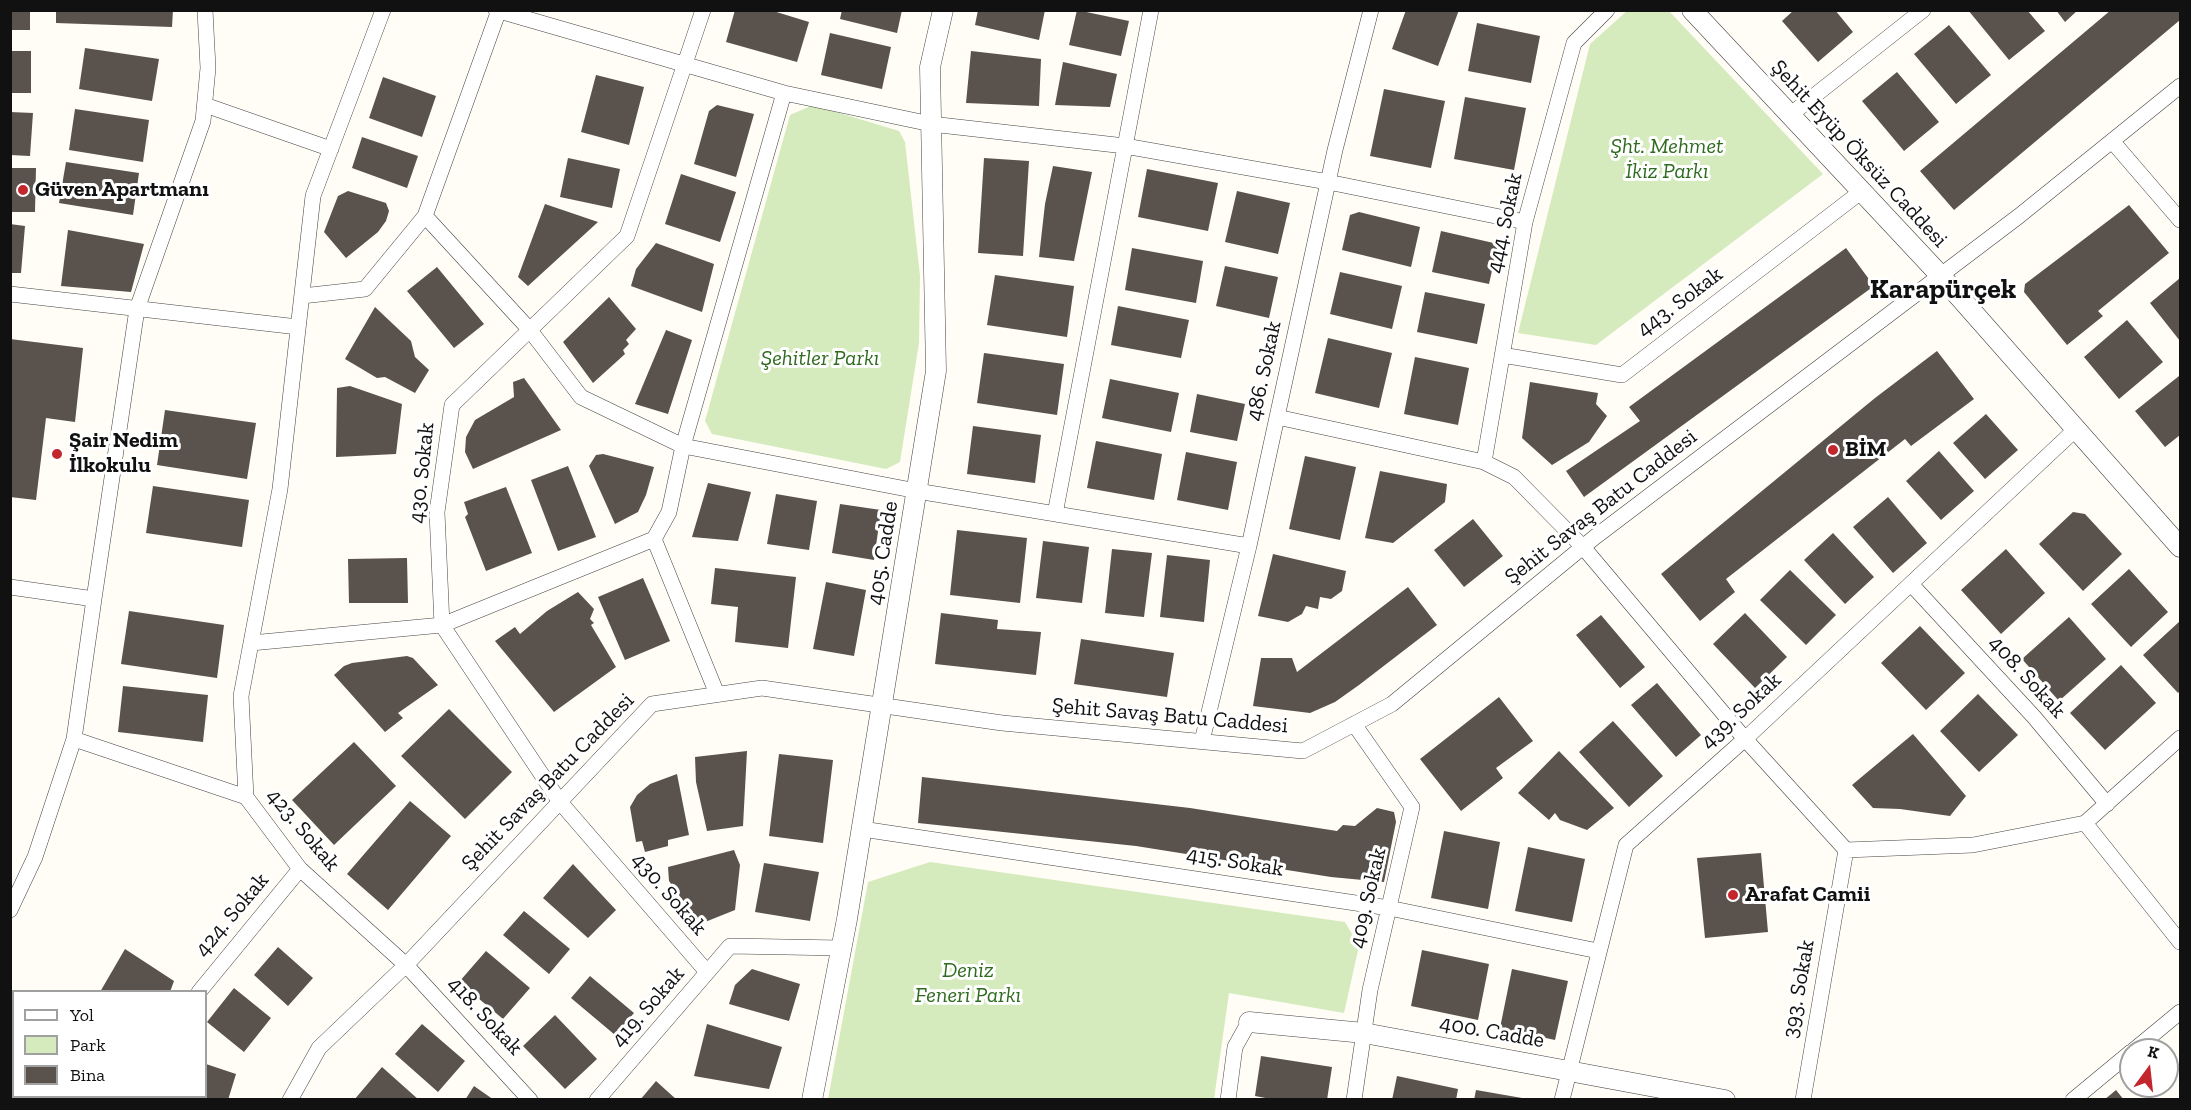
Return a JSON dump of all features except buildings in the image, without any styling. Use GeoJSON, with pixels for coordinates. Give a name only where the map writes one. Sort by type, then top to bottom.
{"type":"FeatureCollection","features":[{"type":"Feature","properties":{"kind":"street"},"geometry":{"type":"LineString","coordinates":[[10,910],[34,857],[74,739],[137,309],[203,121],[208,68],[205,10]]}},
{"type":"Feature","properties":{"kind":"street"},"geometry":{"type":"LineString","coordinates":[[246,797],[241,696],[280,489],[312,196],[383,10]]}},
{"type":"Feature","properties":{"kind":"street","name":"430. Sokak"},"geometry":{"type":"LineString","coordinates":[[703,10],[627,236],[452,405],[437,512],[442,625],[560,802],[707,972]]}},
{"type":"Feature","properties":{"kind":"street","name":"405. Cadde"},"geometry":{"type":"LineString","coordinates":[[812,1100],[842,948],[936,371],[930,67],[943,10]]}},
{"type":"Feature","properties":{"kind":"street"},"geometry":{"type":"LineString","coordinates":[[1055,514],[1152,10]]}},
{"type":"Feature","properties":{"kind":"street","name":"486. Sokak"},"geometry":{"type":"LineString","coordinates":[[1202,741],[1249,546],[1328,182],[1371,10]]}},
{"type":"Feature","properties":{"kind":"street","name":"444. Sokak"},"geometry":{"type":"LineString","coordinates":[[1484,462],[1525,222],[1574,43],[1607,10]]}},
{"type":"Feature","properties":{"kind":"street","name":"Şehit Eyüp Öksüz Caddesi"},"geometry":{"type":"LineString","coordinates":[[1692,10],[1940,275],[2181,547]]}},
{"type":"Feature","properties":{"kind":"street"},"geometry":{"type":"LineString","coordinates":[[1790,115],[1923,10]]}},
{"type":"Feature","properties":{"kind":"street"},"geometry":{"type":"LineString","coordinates":[[302,296],[365,289],[425,216],[498,11],[784,93],[931,124],[1125,147],[1328,182],[1525,222]]}},
{"type":"Feature","properties":{"kind":"street","name":"Şehit Savaş Batu Caddesi"},"geometry":{"type":"LineString","coordinates":[[290,1100],[319,1048],[406,965],[652,704],[762,688],[1002,723],[1303,751],[1392,704],[1583,547],[1940,275],[2181,86]]}},
{"type":"Feature","properties":{"kind":"street"},"geometry":{"type":"LineString","coordinates":[[251,643],[442,625],[654,539],[669,512],[683,446],[784,93]]}},
{"type":"Feature","properties":{"kind":"street"},"geometry":{"type":"LineString","coordinates":[[205,105],[331,149]]}},
{"type":"Feature","properties":{"kind":"street"},"geometry":{"type":"LineString","coordinates":[[2112,141],[2181,220]]}},
{"type":"Feature","properties":{"kind":"street","name":"443. Sokak"},"geometry":{"type":"LineString","coordinates":[[1502,356],[1622,375],[1862,191]]}},
{"type":"Feature","properties":{"kind":"street"},"geometry":{"type":"LineString","coordinates":[[425,216],[529,329],[581,397],[683,446],[917,491],[1249,546]]}},
{"type":"Feature","properties":{"kind":"street"},"geometry":{"type":"LineString","coordinates":[[10,294],[298,327]]}},
{"type":"Feature","properties":{"kind":"street"},"geometry":{"type":"LineString","coordinates":[[1277,417],[1484,462],[1514,477],[1583,547],[1745,739],[1846,850],[1973,845],[2085,823],[2181,738]]}},
{"type":"Feature","properties":{"kind":"street","name":"439. Sokak"},"geometry":{"type":"LineString","coordinates":[[1562,1100],[1626,845],[1745,739],[2076,429]]}},
{"type":"Feature","properties":{"kind":"street"},"geometry":{"type":"LineString","coordinates":[[654,539],[717,694]]}},
{"type":"Feature","properties":{"kind":"street","name":"408. Sokak"},"geometry":{"type":"LineString","coordinates":[[1911,584],[2034,717],[2107,804]]}},
{"type":"Feature","properties":{"kind":"street"},"geometry":{"type":"LineString","coordinates":[[10,587],[94,599]]}},
{"type":"Feature","properties":{"kind":"street","name":"409. Sokak"},"geometry":{"type":"LineString","coordinates":[[1354,724],[1412,807],[1370,990],[1354,1100]]}},
{"type":"Feature","properties":{"kind":"street","name":"423. Sokak"},"geometry":{"type":"LineString","coordinates":[[74,739],[246,797],[300,869],[406,965]]}},
{"type":"Feature","properties":{"kind":"street"},"geometry":{"type":"LineString","coordinates":[[2085,823],[2181,942]]}},
{"type":"Feature","properties":{"kind":"street","name":"415. Sokak"},"geometry":{"type":"LineString","coordinates":[[862,829],[1389,908],[1598,951]]}},
{"type":"Feature","properties":{"kind":"street","name":"393. Sokak"},"geometry":{"type":"LineString","coordinates":[[1803,1100],[1846,850]]}},
{"type":"Feature","properties":{"kind":"street","name":"424. Sokak"},"geometry":{"type":"LineString","coordinates":[[201,990],[300,869]]}},
{"type":"Feature","properties":{"kind":"street","name":"419. Sokak"},"geometry":{"type":"LineString","coordinates":[[597,1100],[730,946],[842,948]]}},
{"type":"Feature","properties":{"kind":"street","name":"418. Sokak"},"geometry":{"type":"LineString","coordinates":[[406,965],[530,1100]]}},
{"type":"Feature","properties":{"kind":"street"},"geometry":{"type":"LineString","coordinates":[[2148,1038],[2181,1012]]}},
{"type":"Feature","properties":{"kind":"street"},"geometry":{"type":"LineString","coordinates":[[1228,1100],[1235,1047],[1249,1022]]}},
{"type":"Feature","properties":{"kind":"street","name":"400. Cadde"},"geometry":{"type":"LineString","coordinates":[[1249,1022],[1364,1033],[1725,1100]]}},
{"type":"Feature","properties":{"kind":"street"},"geometry":{"type":"LineString","coordinates":[[2073,1100],[2119,1062]]}},
{"type":"Feature","properties":{"kind":"green space","name":"Şht. Mehmet İkiz Parkı"},"geometry":{"type":"Polygon","coordinates":[[[1628,10],[1669,11],[1823,174],[1596,345],[1518,333],[1590,44],[1628,10]]]}},
{"type":"Feature","properties":{"kind":"green space","name":"Şehitler Parkı"},"geometry":{"type":"Polygon","coordinates":[[[813,105],[899,131],[905,142],[920,276],[919,343],[900,462],[886,469],[712,434],[705,421],[790,115],[813,105]]]}},
{"type":"Feature","properties":{"kind":"green space","name":"Deniz Feneri Parkı"},"geometry":{"type":"Polygon","coordinates":[[[930,862],[1345,922],[1359,946],[1344,1013],[1229,993],[1214,1099],[828,1099],[868,882],[930,862]]]}},
{"type":"Feature","properties":{"kind":"place","name":"Güven Apartmanı"},"geometry":{"type":"Point","coordinates":[23,190]}},
{"type":"Feature","properties":{"kind":"place","name":"BİM"},"geometry":{"type":"Point","coordinates":[1833,450]}},
{"type":"Feature","properties":{"kind":"place","name":"Şair Nedim İlkokulu"},"geometry":{"type":"Point","coordinates":[57,454]}},
{"type":"Feature","properties":{"kind":"place","name":"Arafat Camii"},"geometry":{"type":"Point","coordinates":[1733,895]}},
{"type":"Feature","properties":{"kind":"district","name":"Karapürçek"},"geometry":{"type":"Point","coordinates":[1943,290]}}]}
